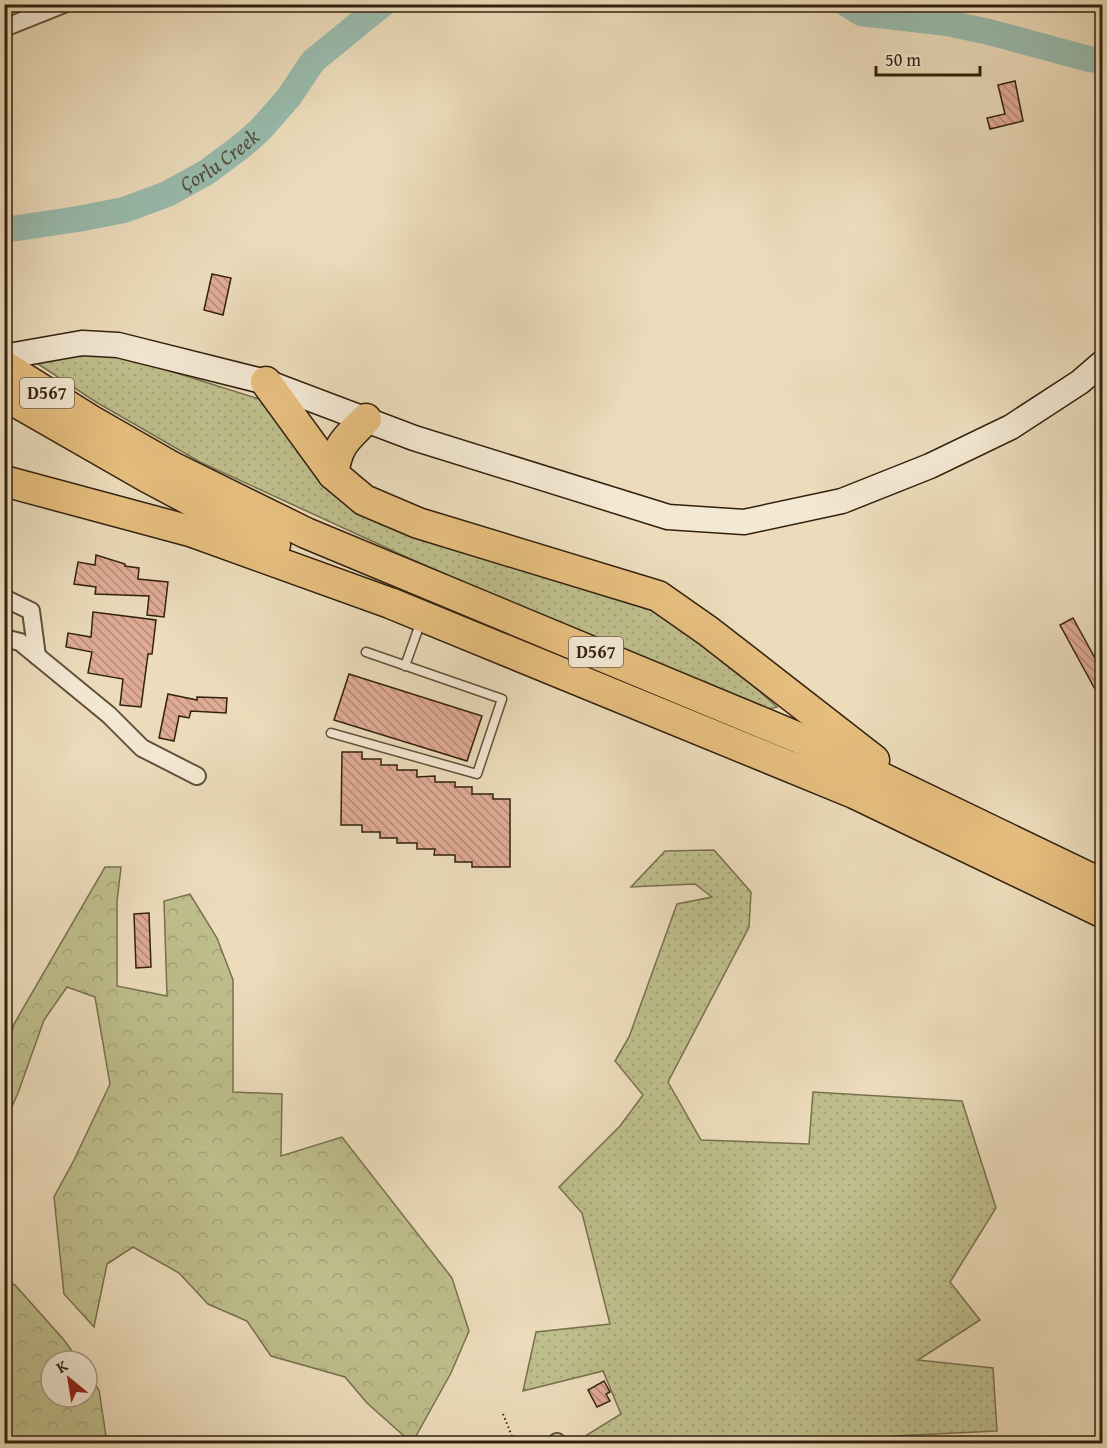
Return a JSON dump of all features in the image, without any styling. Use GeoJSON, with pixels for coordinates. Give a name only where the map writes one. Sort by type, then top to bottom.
{"type":"FeatureCollection","features":[{"type":"Feature","properties":{"kind":"highway","name":"D567"},"geometry":{"type":"LineString","coordinates":[[4,366],[84,429],[243,529],[390,603],[854,793],[1102,912]]}},
{"type":"Feature","properties":{"kind":"highway"},"geometry":{"type":"LineString","coordinates":[[266,382],[333,474],[364,500],[418,523],[658,596],[708,631],[900,779],[1102,884]]}},
{"type":"Feature","properties":{"kind":"highway","name":"D567"},"geometry":{"type":"LineString","coordinates":[[4,395],[172,467],[306,533],[799,738],[1102,884]]}},
{"type":"Feature","properties":{"kind":"highway"},"geometry":{"type":"LineString","coordinates":[[333,474],[337,452],[366,419]]}},
{"type":"Feature","properties":{"kind":"highway"},"geometry":{"type":"LineString","coordinates":[[4,481],[190,531],[390,603]]}},
{"type":"Feature","properties":{"kind":"street"},"geometry":{"type":"LineString","coordinates":[[4,28],[64,4]]}},
{"type":"Feature","properties":{"kind":"street"},"geometry":{"type":"LineString","coordinates":[[4,360],[14,355],[82,344],[118,345],[266,382],[414,438],[668,517],[744,522],[842,501],[930,466],[1011,427],[1080,382],[1102,363]]}},
{"type":"Feature","properties":{"kind":"street"},"geometry":{"type":"LineString","coordinates":[[4,598],[31,611],[37,656]]}},
{"type":"Feature","properties":{"kind":"street"},"geometry":{"type":"LineString","coordinates":[[4,638],[20,642],[108,715],[142,747],[197,776]]}},
{"type":"Feature","properties":{"kind":"lane"},"geometry":{"type":"LineString","coordinates":[[405,666],[422,616]]}},
{"type":"Feature","properties":{"kind":"lane"},"geometry":{"type":"LineString","coordinates":[[331,733],[477,774],[502,699],[366,652]]}},
{"type":"Feature","properties":{"kind":"path"},"geometry":{"type":"LineString","coordinates":[[503,1414],[515,1443]]}},
{"type":"Feature","properties":{"kind":"green space"},"geometry":{"type":"Polygon","coordinates":[[[111,347],[170,371],[272,403],[323,483],[680,619],[777,707],[763,710],[738,702],[413,560],[200,462],[96,402],[26,356],[111,347]]]}},
{"type":"Feature","properties":{"kind":"green space"},"geometry":{"type":"Polygon","coordinates":[[[714,850],[751,892],[749,927],[668,1082],[701,1140],[809,1144],[813,1092],[962,1101],[996,1208],[950,1282],[980,1320],[918,1360],[993,1368],[997,1431],[893,1436],[894,1444],[574,1443],[621,1414],[603,1371],[523,1391],[536,1332],[610,1324],[582,1213],[559,1187],[620,1126],[643,1095],[615,1061],[629,1037],[677,904],[712,897],[695,884],[631,887],[665,851],[714,850]]]}},
{"type":"Feature","properties":{"kind":"green space"},"geometry":{"type":"Polygon","coordinates":[[[105,867],[121,867],[117,902],[117,986],[167,996],[164,901],[190,894],[217,938],[233,980],[233,1092],[282,1094],[281,1156],[342,1137],[452,1278],[469,1331],[451,1373],[412,1443],[367,1403],[345,1377],[271,1356],[247,1321],[208,1304],[179,1273],[133,1247],[107,1264],[94,1327],[64,1294],[54,1197],[110,1084],[95,997],[67,987],[44,1020],[5,1122],[5,1056],[14,1024],[105,867]]]}},
{"type":"Feature","properties":{"kind":"green space"},"geometry":{"type":"Polygon","coordinates":[[[5,1281],[15,1285],[70,1349],[39,1349],[39,1409],[99,1409],[99,1390],[107,1443],[5,1443],[5,1281]]]}},
{"type":"Feature","properties":{"kind":"building"},"geometry":{"type":"Polygon","coordinates":[[[1015,81],[1023,121],[990,129],[987,118],[1005,114],[998,85],[1015,81]]]}},
{"type":"Feature","properties":{"kind":"building"},"geometry":{"type":"Polygon","coordinates":[[[212,274],[231,278],[223,315],[204,310],[212,274]]]}},
{"type":"Feature","properties":{"kind":"building"},"geometry":{"type":"Polygon","coordinates":[[[96,555],[125,564],[125,566],[139,568],[138,579],[168,582],[164,617],[147,615],[149,596],[95,594],[96,587],[74,584],[78,562],[95,565],[96,555]]]}},
{"type":"Feature","properties":{"kind":"building"},"geometry":{"type":"Polygon","coordinates":[[[93,612],[156,620],[152,654],[148,654],[141,707],[120,705],[123,679],[88,673],[92,652],[66,647],[68,633],[91,637],[93,612]]]}},
{"type":"Feature","properties":{"kind":"building"},"geometry":{"type":"Polygon","coordinates":[[[1073,618],[1102,671],[1102,702],[1060,625],[1073,618]]]}},
{"type":"Feature","properties":{"kind":"building"},"geometry":{"type":"Polygon","coordinates":[[[349,674],[482,716],[467,761],[334,720],[349,674]]]}},
{"type":"Feature","properties":{"kind":"building"},"geometry":{"type":"Polygon","coordinates":[[[168,694],[197,700],[197,697],[227,698],[226,713],[191,711],[189,718],[179,716],[174,741],[159,738],[168,694]]]}},
{"type":"Feature","properties":{"kind":"building"},"geometry":{"type":"Polygon","coordinates":[[[342,752],[362,752],[362,759],[381,759],[381,765],[397,765],[397,770],[417,770],[417,777],[435,776],[435,782],[455,782],[455,787],[472,787],[472,794],[493,794],[493,799],[510,799],[510,867],[472,867],[472,862],[455,862],[455,855],[434,855],[435,849],[417,849],[417,843],[397,843],[397,838],[380,838],[380,832],[362,832],[362,825],[341,825],[342,752]]]}},
{"type":"Feature","properties":{"kind":"building"},"geometry":{"type":"Polygon","coordinates":[[[149,913],[151,967],[136,968],[134,914],[149,913]]]}},
{"type":"Feature","properties":{"kind":"building"},"geometry":{"type":"Polygon","coordinates":[[[604,1381],[610,1392],[606,1394],[610,1401],[597,1407],[588,1390],[604,1381]]]}},
{"type":"Feature","properties":{"kind":"waterway","name":"Çorlu Creek"},"geometry":{"type":"LineString","coordinates":[[4,230],[124,210],[167,194],[207,172],[260,130],[289,97],[313,61],[383,4]]}},
{"type":"Feature","properties":{"kind":"waterway","name":"Çorlu Creek"},"geometry":{"type":"LineString","coordinates":[[847,4],[861,13],[947,23],[1102,61]]}}]}
